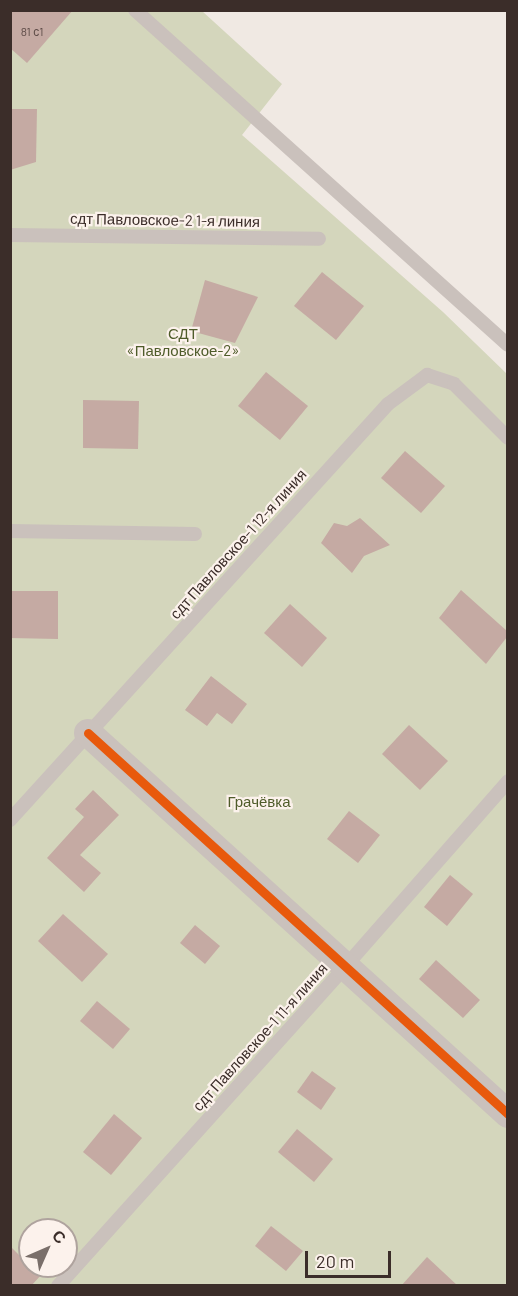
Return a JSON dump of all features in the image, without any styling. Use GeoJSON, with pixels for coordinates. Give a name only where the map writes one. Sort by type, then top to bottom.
{"type":"FeatureCollection","features":[{"type":"Feature","properties":{"kind":"street"},"geometry":{"type":"LineString","coordinates":[[88,733],[507,1114]]}},
{"type":"Feature","properties":{"kind":"lane"},"geometry":{"type":"LineString","coordinates":[[135,10],[507,345]]}},
{"type":"Feature","properties":{"kind":"lane","name":"сдт Павловское-2 1-я линия"},"geometry":{"type":"LineString","coordinates":[[10,235],[318,238]]}},
{"type":"Feature","properties":{"kind":"lane","name":"сдт Павловское-1 12-я линия"},"geometry":{"type":"LineString","coordinates":[[10,820],[388,404],[427,375],[454,384],[507,438]]}},
{"type":"Feature","properties":{"kind":"lane"},"geometry":{"type":"LineString","coordinates":[[10,531],[195,534]]}},
{"type":"Feature","properties":{"kind":"lane","name":"сдт Павловское-1 11-я линия"},"geometry":{"type":"LineString","coordinates":[[58,1286],[344,968],[507,781]]}},
{"type":"Feature","properties":{"kind":"green space","name":"Грачёвка"},"geometry":{"type":"Polygon","coordinates":[[[10,11],[202,11],[282,84],[242,135],[443,312],[507,374],[507,1285],[11,1285],[10,11]]]}},
{"type":"Feature","properties":{"kind":"building"},"geometry":{"type":"Polygon","coordinates":[[[10,10],[73,10],[27,63],[10,48],[10,10]]]}},
{"type":"Feature","properties":{"kind":"building"},"geometry":{"type":"Polygon","coordinates":[[[10,109],[37,109],[36,162],[10,170],[10,109]]]}},
{"type":"Feature","properties":{"kind":"building"},"geometry":{"type":"Polygon","coordinates":[[[322,272],[364,306],[336,340],[294,306],[322,272]]]}},
{"type":"Feature","properties":{"kind":"building"},"geometry":{"type":"Polygon","coordinates":[[[205,280],[258,297],[235,343],[191,331],[205,280]]]}},
{"type":"Feature","properties":{"kind":"building"},"geometry":{"type":"Polygon","coordinates":[[[266,372],[308,406],[280,440],[238,406],[266,372]]]}},
{"type":"Feature","properties":{"kind":"building"},"geometry":{"type":"Polygon","coordinates":[[[83,400],[139,401],[138,449],[83,448],[83,400]]]}},
{"type":"Feature","properties":{"kind":"building"},"geometry":{"type":"Polygon","coordinates":[[[405,451],[445,486],[421,513],[381,478],[405,451]]]}},
{"type":"Feature","properties":{"kind":"building"},"geometry":{"type":"Polygon","coordinates":[[[360,518],[390,545],[364,556],[352,573],[321,543],[334,523],[347,526],[360,518]]]}},
{"type":"Feature","properties":{"kind":"building"},"geometry":{"type":"Polygon","coordinates":[[[461,590],[507,631],[507,637],[486,664],[439,618],[461,590]]]}},
{"type":"Feature","properties":{"kind":"building"},"geometry":{"type":"Polygon","coordinates":[[[10,591],[58,591],[58,639],[10,638],[10,591]]]}},
{"type":"Feature","properties":{"kind":"building"},"geometry":{"type":"Polygon","coordinates":[[[290,604],[327,638],[302,667],[264,633],[290,604]]]}},
{"type":"Feature","properties":{"kind":"building"},"geometry":{"type":"Polygon","coordinates":[[[211,676],[247,704],[232,724],[217,713],[207,726],[185,710],[211,676]]]}},
{"type":"Feature","properties":{"kind":"building"},"geometry":{"type":"Polygon","coordinates":[[[409,725],[448,761],[420,790],[382,754],[409,725]]]}},
{"type":"Feature","properties":{"kind":"building"},"geometry":{"type":"Polygon","coordinates":[[[93,790],[119,815],[80,855],[101,873],[84,892],[47,858],[84,817],[75,809],[93,790]]]}},
{"type":"Feature","properties":{"kind":"building"},"geometry":{"type":"Polygon","coordinates":[[[349,811],[380,835],[358,863],[327,839],[349,811]]]}},
{"type":"Feature","properties":{"kind":"building"},"geometry":{"type":"Polygon","coordinates":[[[450,875],[473,894],[447,926],[424,907],[450,875]]]}},
{"type":"Feature","properties":{"kind":"building"},"geometry":{"type":"Polygon","coordinates":[[[63,914],[108,954],[82,982],[38,941],[63,914]]]}},
{"type":"Feature","properties":{"kind":"building"},"geometry":{"type":"Polygon","coordinates":[[[195,925],[220,946],[205,964],[180,943],[195,925]]]}},
{"type":"Feature","properties":{"kind":"building"},"geometry":{"type":"Polygon","coordinates":[[[436,960],[480,1000],[463,1018],[419,979],[436,960]]]}},
{"type":"Feature","properties":{"kind":"building"},"geometry":{"type":"Polygon","coordinates":[[[97,1001],[130,1029],[113,1049],[80,1021],[97,1001]]]}},
{"type":"Feature","properties":{"kind":"building"},"geometry":{"type":"Polygon","coordinates":[[[312,1071],[336,1088],[321,1110],[297,1092],[312,1071]]]}},
{"type":"Feature","properties":{"kind":"building"},"geometry":{"type":"Polygon","coordinates":[[[114,1114],[142,1138],[111,1175],[83,1152],[114,1114]]]}},
{"type":"Feature","properties":{"kind":"building"},"geometry":{"type":"Polygon","coordinates":[[[297,1129],[333,1159],[314,1182],[278,1152],[297,1129]]]}},
{"type":"Feature","properties":{"kind":"building"},"geometry":{"type":"Polygon","coordinates":[[[271,1226],[303,1251],[286,1271],[255,1246],[271,1226]]]}},
{"type":"Feature","properties":{"kind":"building"},"geometry":{"type":"Polygon","coordinates":[[[10,1246],[18,1254],[18,1278],[38,1278],[31,1286],[10,1286],[10,1246]]]}},
{"type":"Feature","properties":{"kind":"building"},"geometry":{"type":"Polygon","coordinates":[[[427,1257],[458,1286],[401,1286],[427,1257]]]}},
{"type":"Feature","properties":{"kind":"cycle path"},"geometry":{"type":"LineString","coordinates":[[88,733],[508,1114]]}},
{"type":"Feature","properties":{"kind":"park label","name":"СДТ «Павловское-2»"},"geometry":{"type":"Point","coordinates":[183,342]}}]}
